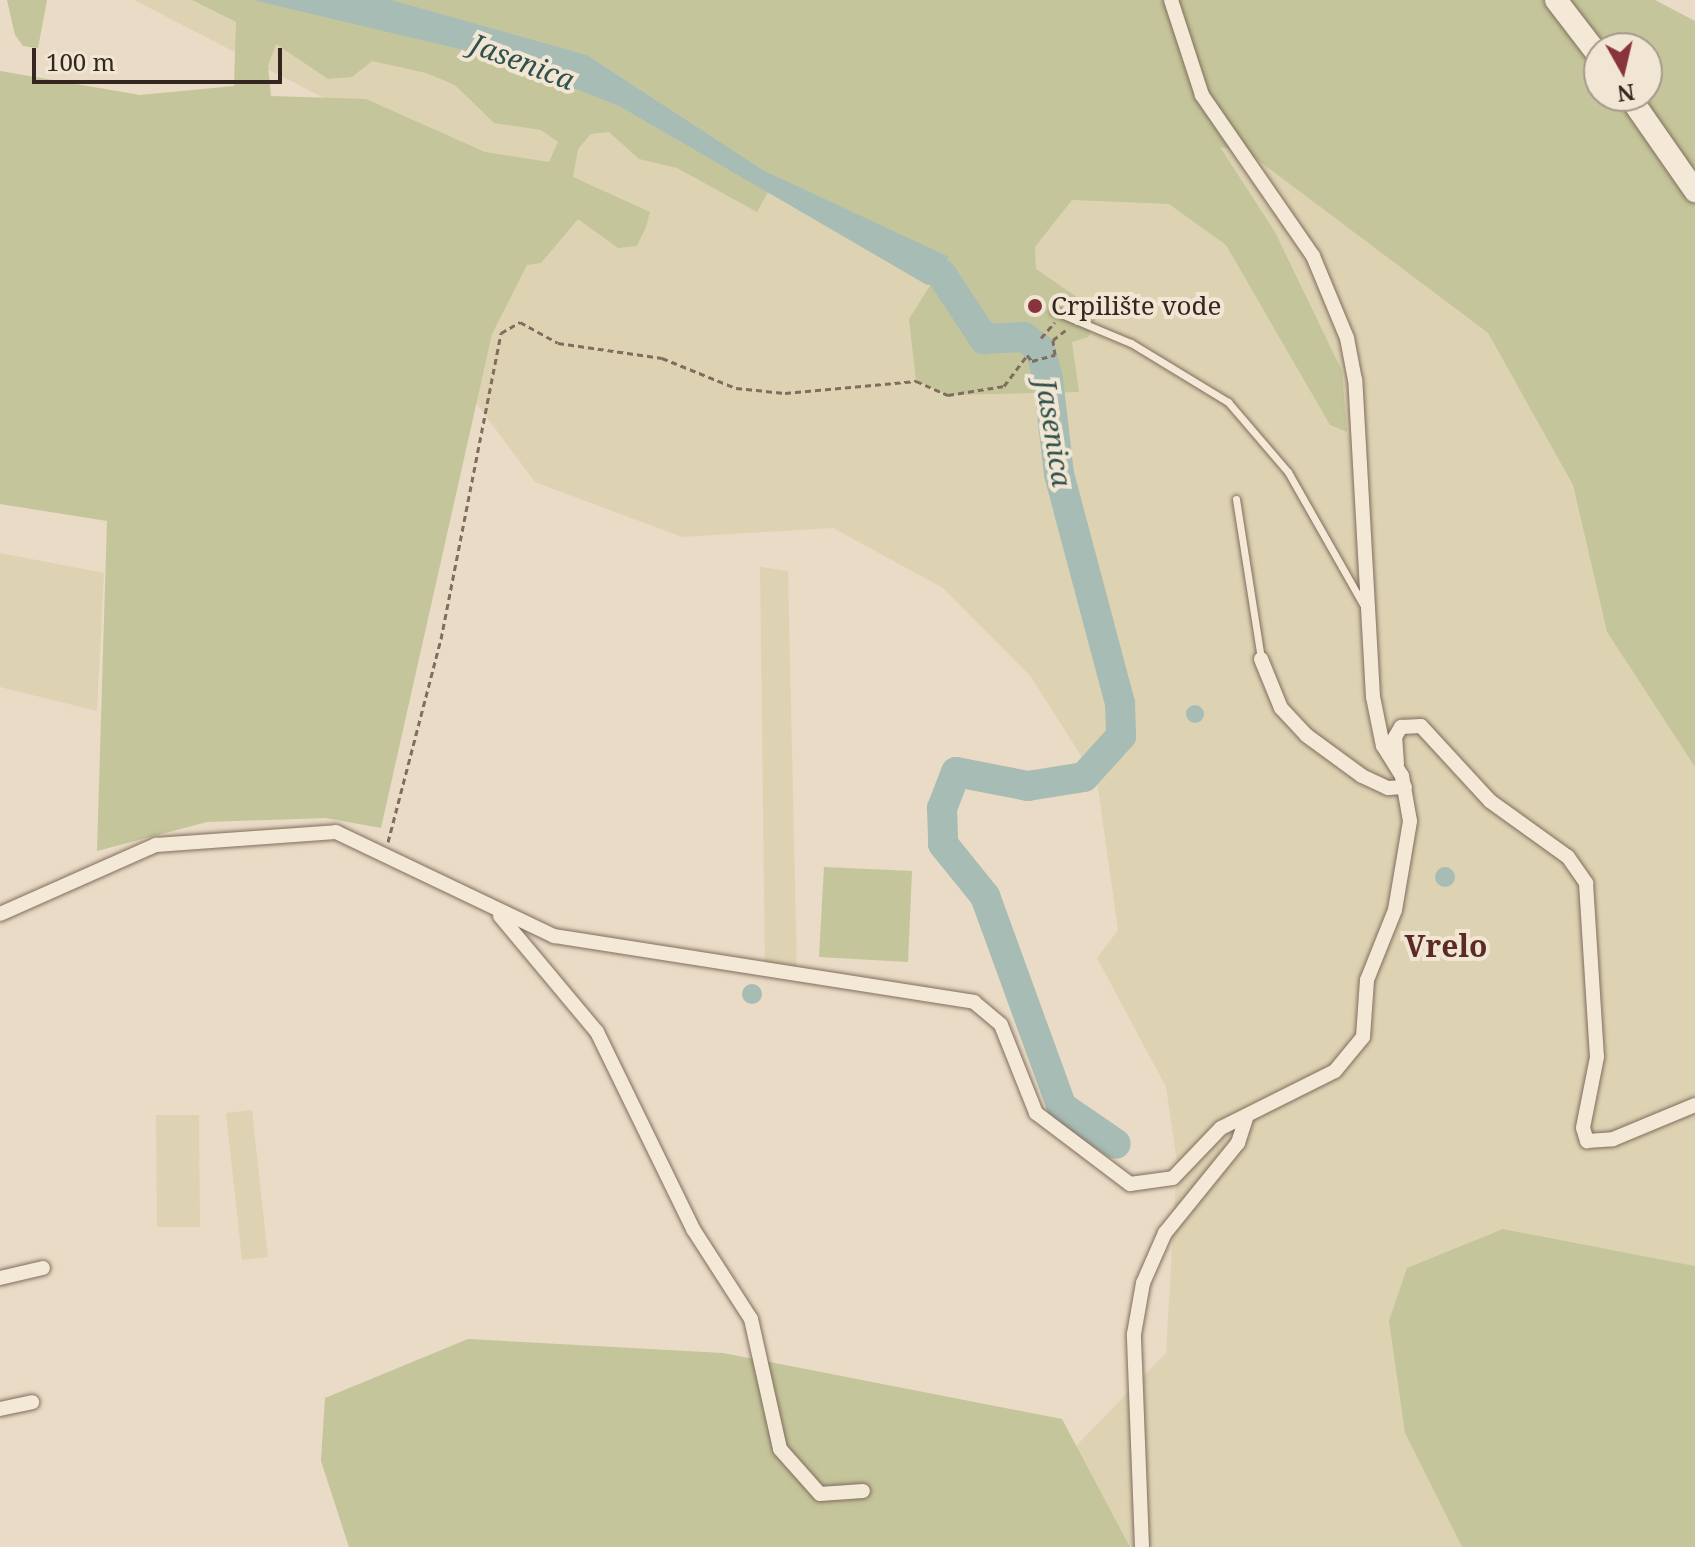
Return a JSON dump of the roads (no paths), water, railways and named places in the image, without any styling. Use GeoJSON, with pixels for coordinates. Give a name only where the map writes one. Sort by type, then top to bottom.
{"type":"FeatureCollection","features":[{"type":"Feature","properties":{"kind":"street"},"geometry":{"type":"LineString","coordinates":[[0,914],[156,845],[336,832],[493,908],[592,945],[974,1002],[1001,1025],[1036,1113],[1130,1184],[1173,1178],[1211,1137],[1247,1115],[1335,1071],[1359,1048],[1367,980],[1395,910],[1404,860],[1405,787],[1397,766],[1383,746],[1373,697],[1363,604],[1362,431],[1347,338],[1294,223],[1202,95],[1171,0]]}},
{"type":"Feature","properties":{"kind":"street"},"geometry":{"type":"LineString","coordinates":[[1556,0],[1583,35]]}},
{"type":"Feature","properties":{"kind":"street"},"geometry":{"type":"LineString","coordinates":[[1640,112],[1695,191]]}},
{"type":"Feature","properties":{"kind":"street"},"geometry":{"type":"LineString","coordinates":[[1261,659],[1281,708],[1306,735],[1362,776],[1388,788],[1405,787]]}},
{"type":"Feature","properties":{"kind":"street"},"geometry":{"type":"LineString","coordinates":[[1397,766],[1395,737],[1401,727],[1421,726],[1490,801],[1568,857],[1586,883],[1597,1057],[1584,1116],[1587,1141],[1613,1139],[1695,1105]]}},
{"type":"Feature","properties":{"kind":"street"},"geometry":{"type":"LineString","coordinates":[[493,908],[597,1032],[693,1229],[751,1319],[780,1449],[820,1494],[863,1491]]}},
{"type":"Feature","properties":{"kind":"street"},"geometry":{"type":"LineString","coordinates":[[1142,1547],[1134,1334],[1143,1283],[1165,1233],[1238,1143],[1247,1115]]}},
{"type":"Feature","properties":{"kind":"street"},"geometry":{"type":"LineString","coordinates":[[0,1278],[43,1268]]}},
{"type":"Feature","properties":{"kind":"street"},"geometry":{"type":"LineString","coordinates":[[0,1409],[32,1402]]}},
{"type":"Feature","properties":{"kind":"lane"},"geometry":{"type":"LineString","coordinates":[[1057,314],[1131,343],[1228,402],[1288,472],[1363,604]]}},
{"type":"Feature","properties":{"kind":"lane"},"geometry":{"type":"LineString","coordinates":[[1236,499],[1261,659]]}},
{"type":"Feature","properties":{"kind":"water"},"geometry":{"type":"Polygon","coordinates":[[[253,0],[392,0],[587,55],[763,170],[949,257],[927,285],[619,106],[493,57],[253,0]]]}},
{"type":"Feature","properties":{"kind":"water"},"geometry":{"type":"Polygon","coordinates":[[[1195,705],[1204,714],[1195,723],[1186,714],[1195,705]]]}},
{"type":"Feature","properties":{"kind":"water"},"geometry":{"type":"Polygon","coordinates":[[[1445,867],[1452,870],[1455,877],[1452,884],[1445,887],[1438,884],[1435,877],[1438,870],[1445,867]]]}},
{"type":"Feature","properties":{"kind":"water"},"geometry":{"type":"Polygon","coordinates":[[[752,984],[759,987],[762,994],[759,1001],[752,1004],[745,1001],[742,994],[745,987],[752,984]]]}},
{"type":"Feature","properties":{"kind":"waterway","name":"Jasenica"},"geometry":{"type":"LineString","coordinates":[[901,252],[942,275],[984,339],[1024,337],[1040,349],[1048,379],[1059,474],[1120,703],[1121,736],[1084,777],[1028,786],[956,772],[942,808],[943,844],[985,896],[1062,1107],[1116,1144]]}},
{"type":"Feature","properties":{"kind":"place","name":"Crpilište vode"},"geometry":{"type":"Point","coordinates":[1035,306]}},
{"type":"Feature","properties":{"kind":"district","name":"Vrelo"},"geometry":{"type":"Point","coordinates":[1446,946]}}]}
